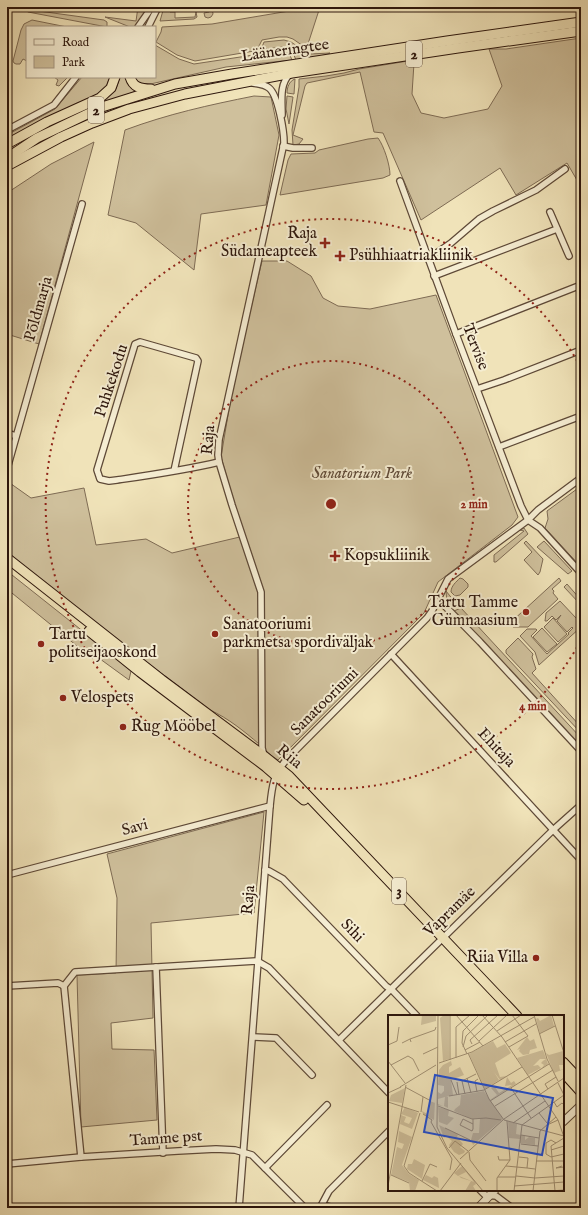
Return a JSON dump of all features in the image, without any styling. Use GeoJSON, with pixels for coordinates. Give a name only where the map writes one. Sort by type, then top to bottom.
{"type":"FeatureCollection","features":[{"type":"Feature","properties":{"kind":"highway","name":"Lääneringtee"},"geometry":{"type":"LineString","coordinates":[[7,158],[37,138],[102,107],[175,84],[447,41],[581,22]]}},
{"type":"Feature","properties":{"kind":"highway","name":"Lääneringtee"},"geometry":{"type":"LineString","coordinates":[[7,167],[22,157],[92,123],[129,109],[185,94],[292,73],[581,31]]}},
{"type":"Feature","properties":{"kind":"highway"},"geometry":{"type":"LineString","coordinates":[[7,144],[100,98],[112,88],[115,78]]}},
{"type":"Feature","properties":{"kind":"highway"},"geometry":{"type":"LineString","coordinates":[[130,78],[133,84],[137,87],[144,89],[158,89]]}},
{"type":"Feature","properties":{"kind":"highway"},"geometry":{"type":"LineString","coordinates":[[7,152],[37,138]]}},
{"type":"Feature","properties":{"kind":"highway","name":"Riia"},"geometry":{"type":"LineString","coordinates":[[7,558],[162,680],[264,756],[278,771]]}},
{"type":"Feature","properties":{"kind":"highway","name":"Riia"},"geometry":{"type":"LineString","coordinates":[[7,566],[140,672],[294,781],[509,1015]]}},
{"type":"Feature","properties":{"kind":"highway","name":"Riia"},"geometry":{"type":"LineString","coordinates":[[440,939],[516,1015]]}},
{"type":"Feature","properties":{"kind":"highway"},"geometry":{"type":"LineString","coordinates":[[564,1063],[581,1081]]}},
{"type":"Feature","properties":{"kind":"highway"},"geometry":{"type":"LineString","coordinates":[[564,1073],[581,1092]]}},
{"type":"Feature","properties":{"kind":"street"},"geometry":{"type":"LineString","coordinates":[[139,26],[152,7]]}},
{"type":"Feature","properties":{"kind":"street"},"geometry":{"type":"LineString","coordinates":[[148,26],[158,7]]}},
{"type":"Feature","properties":{"kind":"street","name":"Raja"},"geometry":{"type":"LineString","coordinates":[[282,125],[282,90],[286,78],[292,73]]}},
{"type":"Feature","properties":{"kind":"street"},"geometry":{"type":"LineString","coordinates":[[7,130],[54,105],[75,78]]}},
{"type":"Feature","properties":{"kind":"street","name":"Raja"},"geometry":{"type":"LineString","coordinates":[[247,81],[264,85],[272,91],[282,125],[284,138],[219,440],[218,455],[232,506],[261,592],[262,748],[264,756]]}},
{"type":"Feature","properties":{"kind":"street"},"geometry":{"type":"LineString","coordinates":[[283,146],[293,148],[312,148]]}},
{"type":"Feature","properties":{"kind":"street"},"geometry":{"type":"LineString","coordinates":[[428,259],[451,243],[479,219],[536,190],[565,169]]}},
{"type":"Feature","properties":{"kind":"street","name":"Tervise"},"geometry":{"type":"LineString","coordinates":[[400,181],[434,276],[528,520]]}},
{"type":"Feature","properties":{"kind":"street","name":"Põldmarja"},"geometry":{"type":"LineString","coordinates":[[7,469],[82,204]]}},
{"type":"Feature","properties":{"kind":"street"},"geometry":{"type":"LineString","coordinates":[[550,212],[569,256]]}},
{"type":"Feature","properties":{"kind":"street"},"geometry":{"type":"LineString","coordinates":[[434,276],[557,229]]}},
{"type":"Feature","properties":{"kind":"street"},"geometry":{"type":"LineString","coordinates":[[456,334],[581,285]]}},
{"type":"Feature","properties":{"kind":"street","name":"Puhkekodu"},"geometry":{"type":"LineString","coordinates":[[174,471],[198,361],[196,358],[140,342],[135,344],[98,470],[100,479],[109,481],[174,471],[219,462]]}},
{"type":"Feature","properties":{"kind":"street"},"geometry":{"type":"LineString","coordinates":[[477,389],[581,350]]}},
{"type":"Feature","properties":{"kind":"street"},"geometry":{"type":"LineString","coordinates":[[499,446],[581,416]]}},
{"type":"Feature","properties":{"kind":"street"},"geometry":{"type":"LineString","coordinates":[[7,432],[16,436]]}},
{"type":"Feature","properties":{"kind":"street","name":"Sanatooriumi"},"geometry":{"type":"LineString","coordinates":[[278,771],[344,700],[427,618],[448,579],[528,520],[538,510],[581,478]]}},
{"type":"Feature","properties":{"kind":"street"},"geometry":{"type":"LineString","coordinates":[[528,520],[540,528],[581,573]]}},
{"type":"Feature","properties":{"kind":"street"},"geometry":{"type":"LineString","coordinates":[[438,599],[581,751]]}},
{"type":"Feature","properties":{"kind":"street","name":"Ehitaja"},"geometry":{"type":"LineString","coordinates":[[391,654],[581,860]]}},
{"type":"Feature","properties":{"kind":"street","name":"Raja"},"geometry":{"type":"LineString","coordinates":[[239,1208],[253,1036],[264,870],[273,780],[278,771]]}},
{"type":"Feature","properties":{"kind":"street","name":"Vapramäe"},"geometry":{"type":"LineString","coordinates":[[339,1040],[440,939],[581,805]]}},
{"type":"Feature","properties":{"kind":"street","name":"Savi"},"geometry":{"type":"LineString","coordinates":[[7,875],[270,806]]}},
{"type":"Feature","properties":{"kind":"street","name":"Sihi"},"geometry":{"type":"LineString","coordinates":[[264,870],[269,871],[283,879],[416,1015]]}},
{"type":"Feature","properties":{"kind":"street"},"geometry":{"type":"LineString","coordinates":[[81,1158],[64,986],[76,972],[257,961],[269,968],[388,1091]]}},
{"type":"Feature","properties":{"kind":"street"},"geometry":{"type":"LineString","coordinates":[[156,967],[163,1153]]}},
{"type":"Feature","properties":{"kind":"street"},"geometry":{"type":"LineString","coordinates":[[7,986],[58,983],[64,986]]}},
{"type":"Feature","properties":{"kind":"street"},"geometry":{"type":"LineString","coordinates":[[253,1036],[276,1038],[312,1075]]}},
{"type":"Feature","properties":{"kind":"street"},"geometry":{"type":"LineString","coordinates":[[265,1168],[327,1105]]}},
{"type":"Feature","properties":{"kind":"street"},"geometry":{"type":"LineString","coordinates":[[564,1121],[581,1105]]}},
{"type":"Feature","properties":{"kind":"street"},"geometry":{"type":"LineString","coordinates":[[334,1208],[319,1207],[329,1191],[388,1132]]}},
{"type":"Feature","properties":{"kind":"street","name":"Tamme pst"},"geometry":{"type":"LineString","coordinates":[[7,1164],[216,1149],[235,1150],[252,1155],[305,1208]]}},
{"type":"Feature","properties":{"kind":"street"},"geometry":{"type":"LineString","coordinates":[[481,1191],[485,1195],[493,1193]]}},
{"type":"Feature","properties":{"kind":"street"},"geometry":{"type":"LineString","coordinates":[[478,1208],[493,1193]]}},
{"type":"Feature","properties":{"kind":"street"},"geometry":{"type":"LineString","coordinates":[[493,1193],[512,1208]]}},
{"type":"Feature","properties":{"kind":"green space"},"geometry":{"type":"Polygon","coordinates":[[[138,7],[149,7],[136,26],[128,26],[105,17],[136,21],[138,7]]]}},
{"type":"Feature","properties":{"kind":"green space"},"geometry":{"type":"Polygon","coordinates":[[[164,7],[170,7],[170,12],[175,12],[175,18],[195,17],[196,12],[197,17],[194,19],[160,21],[164,7]]]}},
{"type":"Feature","properties":{"kind":"green space"},"geometry":{"type":"Polygon","coordinates":[[[208,7],[212,7],[213,14],[208,18],[205,17],[204,13],[209,12],[208,7]]]}},
{"type":"Feature","properties":{"kind":"green space"},"geometry":{"type":"Polygon","coordinates":[[[320,7],[306,48],[293,39],[279,37],[262,40],[258,48],[254,51],[195,61],[177,55],[156,42],[162,27],[212,24],[320,7]]]}},
{"type":"Feature","properties":{"kind":"green space"},"geometry":{"type":"Polygon","coordinates":[[[24,9],[104,20],[107,22],[107,26],[102,26],[28,12],[24,9]]]}},
{"type":"Feature","properties":{"kind":"green space"},"geometry":{"type":"Polygon","coordinates":[[[32,20],[62,26],[26,26],[26,60],[23,59],[20,64],[16,64],[13,61],[24,24],[32,20]]]}},
{"type":"Feature","properties":{"kind":"green space"},"geometry":{"type":"Polygon","coordinates":[[[581,38],[581,187],[567,163],[516,195],[500,168],[421,220],[383,133],[374,132],[360,72],[307,83],[293,135],[303,139],[299,144],[293,145],[292,130],[299,79],[326,76],[420,59],[421,61],[414,63],[412,94],[421,113],[444,118],[488,109],[502,86],[489,49],[506,49],[581,38]]]}},
{"type":"Feature","properties":{"kind":"green space"},"geometry":{"type":"Polygon","coordinates":[[[284,40],[297,46],[292,51],[283,47],[265,49],[262,47],[264,42],[284,40]]]}},
{"type":"Feature","properties":{"kind":"green space"},"geometry":{"type":"Polygon","coordinates":[[[156,46],[179,59],[194,64],[280,51],[289,53],[292,60],[226,67],[146,85],[137,82],[135,78],[156,78],[156,46]]]}},
{"type":"Feature","properties":{"kind":"green space"},"geometry":{"type":"Polygon","coordinates":[[[298,47],[310,54],[330,53],[296,60],[293,53],[298,47]]]}},
{"type":"Feature","properties":{"kind":"green space"},"geometry":{"type":"Polygon","coordinates":[[[55,78],[67,78],[59,86],[56,85],[58,80],[55,78]]]}},
{"type":"Feature","properties":{"kind":"green space"},"geometry":{"type":"Polygon","coordinates":[[[81,78],[110,78],[105,90],[7,141],[7,135],[55,109],[81,78]]]}},
{"type":"Feature","properties":{"kind":"green space"},"geometry":{"type":"Polygon","coordinates":[[[120,78],[126,78],[131,88],[136,91],[70,118],[7,149],[29,135],[103,100],[116,89],[120,78]]]}},
{"type":"Feature","properties":{"kind":"green space"},"geometry":{"type":"Polygon","coordinates":[[[295,79],[294,94],[287,93],[287,89],[291,81],[295,79]]]}},
{"type":"Feature","properties":{"kind":"green space"},"geometry":{"type":"Polygon","coordinates":[[[254,96],[271,97],[279,135],[266,205],[201,214],[194,270],[136,223],[108,215],[125,130],[189,110],[254,96]]]}},
{"type":"Feature","properties":{"kind":"green space"},"geometry":{"type":"Polygon","coordinates":[[[287,96],[293,97],[289,124],[286,109],[287,96]]]}},
{"type":"Feature","properties":{"kind":"green space"},"geometry":{"type":"Polygon","coordinates":[[[378,138],[386,156],[390,175],[383,178],[280,195],[288,160],[291,154],[315,153],[319,150],[378,138]]]}},
{"type":"Feature","properties":{"kind":"green space"},"geometry":{"type":"Polygon","coordinates":[[[94,142],[39,344],[10,335],[7,340],[7,193],[51,164],[94,142]]]}},
{"type":"Feature","properties":{"kind":"green space","name":"Sanatorium Park"},"geometry":{"type":"Polygon","coordinates":[[[262,261],[287,261],[311,276],[323,298],[338,306],[370,309],[436,295],[518,517],[512,525],[438,582],[424,613],[278,760],[270,755],[254,739],[223,717],[210,710],[88,618],[7,552],[7,481],[31,498],[84,488],[96,545],[146,539],[172,553],[244,536],[221,457],[233,385],[262,261]]]}},
{"type":"Feature","properties":{"kind":"green space"},"geometry":{"type":"Polygon","coordinates":[[[581,486],[581,567],[545,528],[548,519],[547,511],[581,486]]]}},
{"type":"Feature","properties":{"kind":"green space"},"geometry":{"type":"Polygon","coordinates":[[[524,528],[528,534],[496,562],[494,562],[494,555],[524,531],[520,530],[524,528]]]}},
{"type":"Feature","properties":{"kind":"green space"},"geometry":{"type":"Polygon","coordinates":[[[526,541],[543,559],[538,575],[524,560],[532,552],[524,543],[526,541]]]}},
{"type":"Feature","properties":{"kind":"green space"},"geometry":{"type":"Polygon","coordinates":[[[544,541],[572,571],[568,574],[537,547],[544,541]]]}},
{"type":"Feature","properties":{"kind":"green space"},"geometry":{"type":"Polygon","coordinates":[[[7,571],[128,667],[131,671],[129,680],[96,656],[93,659],[7,589],[7,571]]]}},
{"type":"Feature","properties":{"kind":"green space"},"geometry":{"type":"Polygon","coordinates":[[[460,578],[468,584],[468,587],[460,595],[455,596],[451,590],[460,578]]]}},
{"type":"Feature","properties":{"kind":"green space"},"geometry":{"type":"Polygon","coordinates":[[[559,578],[561,581],[552,589],[554,591],[553,593],[558,599],[528,627],[513,627],[510,623],[559,578]]]}},
{"type":"Feature","properties":{"kind":"green space"},"geometry":{"type":"Polygon","coordinates":[[[567,584],[581,600],[581,605],[564,587],[567,584]]]}},
{"type":"Feature","properties":{"kind":"green space"},"geometry":{"type":"Polygon","coordinates":[[[446,591],[454,601],[452,608],[447,604],[446,591]]]}},
{"type":"Feature","properties":{"kind":"green space"},"geometry":{"type":"Polygon","coordinates":[[[560,601],[576,618],[578,617],[581,621],[581,627],[539,665],[535,652],[520,636],[527,629],[536,629],[537,630],[531,636],[547,654],[569,634],[568,633],[573,628],[572,627],[567,632],[557,621],[561,615],[556,620],[552,616],[545,621],[546,613],[560,601]]]}},
{"type":"Feature","properties":{"kind":"green space"},"geometry":{"type":"Polygon","coordinates":[[[461,608],[581,738],[581,747],[454,611],[461,608]]]}},
{"type":"Feature","properties":{"kind":"green space"},"geometry":{"type":"Polygon","coordinates":[[[553,618],[567,634],[558,642],[544,627],[553,618]]]}},
{"type":"Feature","properties":{"kind":"green space"},"geometry":{"type":"Polygon","coordinates":[[[542,628],[557,644],[547,652],[533,637],[542,628]]]}},
{"type":"Feature","properties":{"kind":"green space"},"geometry":{"type":"Polygon","coordinates":[[[518,638],[533,654],[532,657],[536,669],[532,673],[581,727],[581,733],[506,653],[506,650],[518,638]]]}},
{"type":"Feature","properties":{"kind":"green space"},"geometry":{"type":"Polygon","coordinates":[[[264,812],[254,913],[151,923],[153,1018],[111,1023],[112,1049],[154,1050],[157,1120],[81,1127],[77,975],[116,973],[117,898],[107,854],[264,812]]]}},
{"type":"Feature","properties":{"kind":"place","name":"Raja Südameapteek"},"geometry":{"type":"Point","coordinates":[325,243]}},
{"type":"Feature","properties":{"kind":"place","name":"Psühhiaatriakliinik"},"geometry":{"type":"Point","coordinates":[340,256]}},
{"type":"Feature","properties":{"kind":"place","name":"Kopsukliinik"},"geometry":{"type":"Point","coordinates":[335,556]}},
{"type":"Feature","properties":{"kind":"place","name":"Tartu Tamme Gümnaasium"},"geometry":{"type":"Point","coordinates":[526,612]}},
{"type":"Feature","properties":{"kind":"place","name":"Sanatooriumi parkmetsa spordiväljak"},"geometry":{"type":"Point","coordinates":[215,634]}},
{"type":"Feature","properties":{"kind":"place","name":"Tartu politseijaoskond"},"geometry":{"type":"Point","coordinates":[41,644]}},
{"type":"Feature","properties":{"kind":"place","name":"Velospets"},"geometry":{"type":"Point","coordinates":[63,698]}},
{"type":"Feature","properties":{"kind":"place","name":"Rug Mööbel"},"geometry":{"type":"Point","coordinates":[123,727]}},
{"type":"Feature","properties":{"kind":"place","name":"Riia Villa"},"geometry":{"type":"Point","coordinates":[536,958]}}]}
